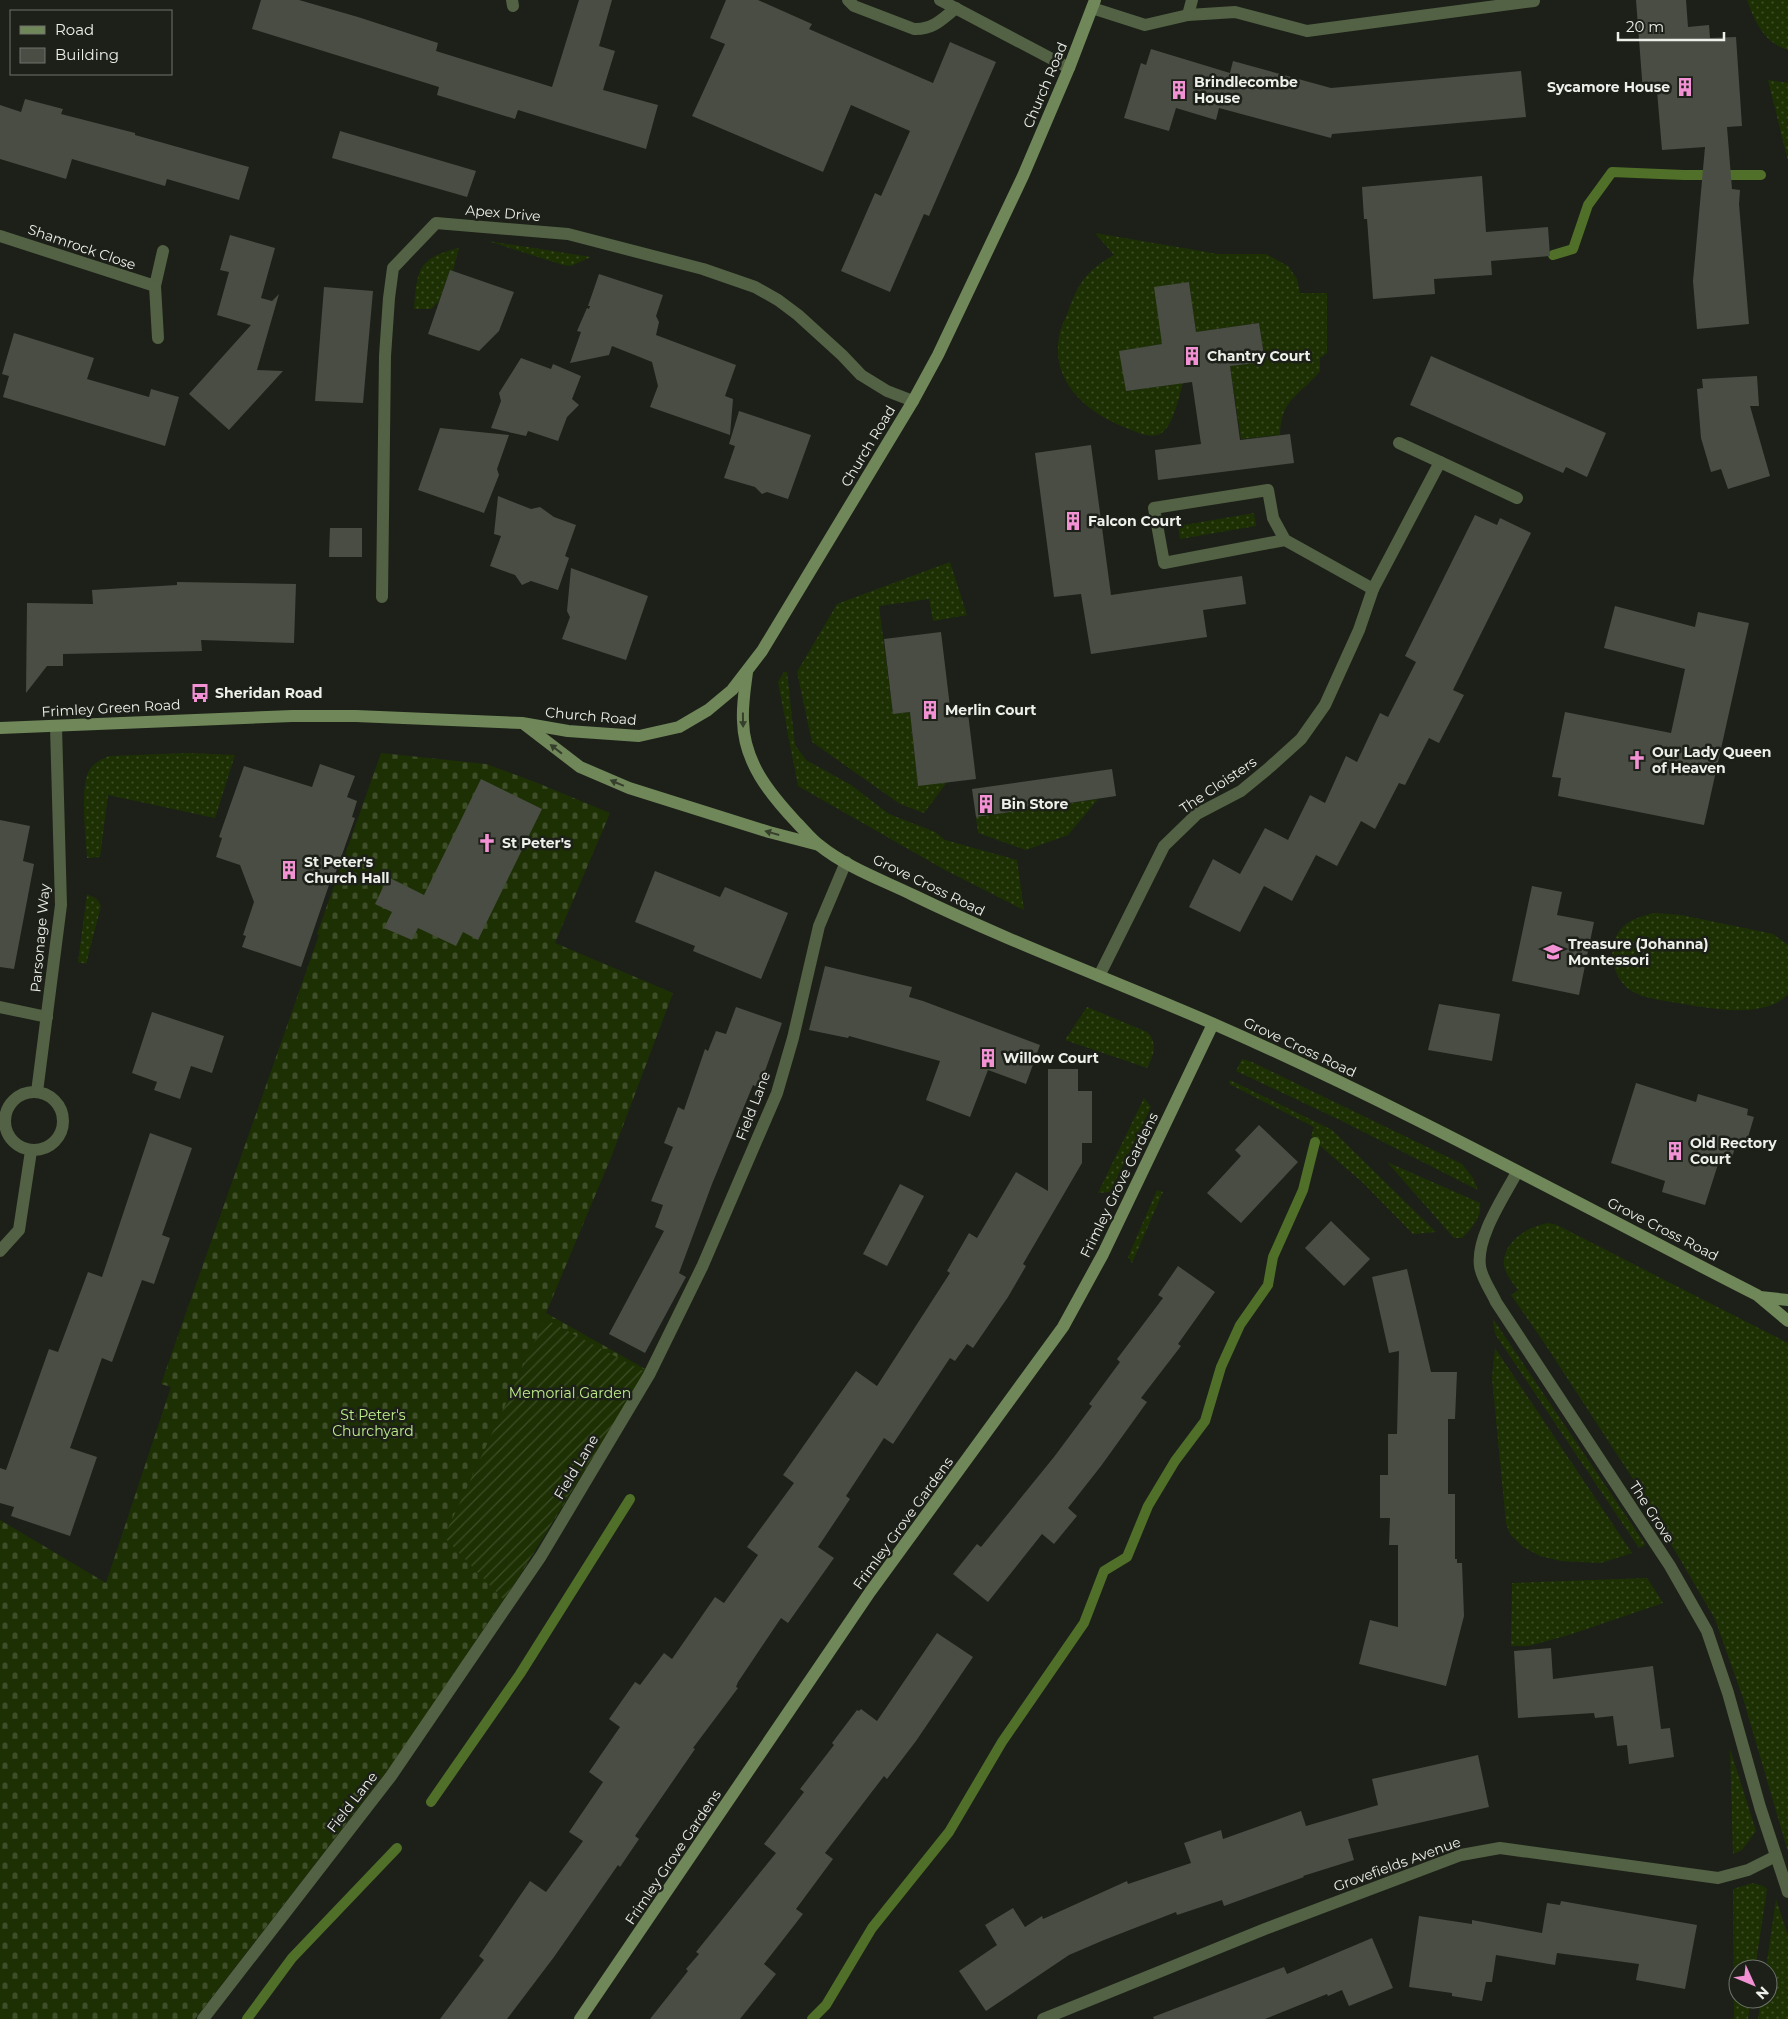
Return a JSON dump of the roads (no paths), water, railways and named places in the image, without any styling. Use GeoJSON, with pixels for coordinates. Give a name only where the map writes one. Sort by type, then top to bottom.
{"type":"FeatureCollection","features":[{"type":"Feature","properties":{"kind":"main road","name":"Church Road"},"geometry":{"type":"LineString","coordinates":[[522,723],[568,731],[628,736],[639,736],[670,730],[692,720],[714,706],[732,690],[747,672],[762,652],[913,401],[968,296],[1069,68],[1093,4]]}},
{"type":"Feature","properties":{"kind":"main road","name":"Grove Cross Road"},"geometry":{"type":"LineString","coordinates":[[747,672],[743,720],[744,735],[756,772],[780,804],[819,845],[846,862],[966,921],[1213,1024],[1314,1069],[1760,1297],[1788,1321]]}},
{"type":"Feature","properties":{"kind":"main road","name":"Frimley Green Road"},"geometry":{"type":"LineString","coordinates":[[0,728],[292,716],[365,716],[522,723]]}},
{"type":"Feature","properties":{"kind":"main road","name":"Grove Cross Road"},"geometry":{"type":"LineString","coordinates":[[522,723],[580,767],[629,788],[769,832],[819,845]]}},
{"type":"Feature","properties":{"kind":"main road","name":"Frimley Grove Gardens"},"geometry":{"type":"LineString","coordinates":[[580,2019],[870,1592],[1063,1327],[1103,1254],[1213,1024]]}},
{"type":"Feature","properties":{"kind":"main road","name":"Grove Cross Road"},"geometry":{"type":"LineString","coordinates":[[1760,1297],[1788,1300]]}},
{"type":"Feature","properties":{"kind":"street"},"geometry":{"type":"LineString","coordinates":[[848,0],[854,6],[914,29],[924,30],[933,27],[956,8]]}},
{"type":"Feature","properties":{"kind":"street"},"geometry":{"type":"LineString","coordinates":[[940,0],[1069,68]]}},
{"type":"Feature","properties":{"kind":"street"},"geometry":{"type":"LineString","coordinates":[[1188,15],[1192,0]]}},
{"type":"Feature","properties":{"kind":"street"},"geometry":{"type":"LineString","coordinates":[[1093,4],[1145,25],[1188,15],[1235,12],[1307,31],[1534,1]]}},
{"type":"Feature","properties":{"kind":"street","name":"Apex Drive"},"geometry":{"type":"LineString","coordinates":[[382,597],[385,356],[393,268],[436,223],[568,234],[703,269],[755,287],[778,300],[798,315],[861,375],[887,390],[913,401]]}},
{"type":"Feature","properties":{"kind":"street","name":"Shamrock Close"},"geometry":{"type":"LineString","coordinates":[[0,236],[154,286]]}},
{"type":"Feature","properties":{"kind":"street"},"geometry":{"type":"LineString","coordinates":[[158,338],[154,286],[163,251]]}},
{"type":"Feature","properties":{"kind":"street"},"geometry":{"type":"LineString","coordinates":[[1399,443],[1518,498]]}},
{"type":"Feature","properties":{"kind":"street","name":"The Cloisters"},"geometry":{"type":"LineString","coordinates":[[1099,976],[1164,846],[1198,814],[1241,790],[1270,767],[1301,739],[1325,705],[1359,630],[1373,589],[1440,462]]}},
{"type":"Feature","properties":{"kind":"street"},"geometry":{"type":"LineString","coordinates":[[1285,540],[1164,563],[1154,508],[1268,490],[1273,518],[1285,540],[1373,589]]}},
{"type":"Feature","properties":{"kind":"street","name":"Parsonage Way"},"geometry":{"type":"LineString","coordinates":[[37,1092],[61,905],[56,727]]}},
{"type":"Feature","properties":{"kind":"street","name":"Field Lane"},"geometry":{"type":"LineString","coordinates":[[203,2019],[391,1776],[541,1556],[650,1374],[702,1267],[777,1093],[800,1012],[819,926],[846,862]]}},
{"type":"Feature","properties":{"kind":"street"},"geometry":{"type":"LineString","coordinates":[[0,1007],[47,1017]]}},
{"type":"Feature","properties":{"kind":"street"},"geometry":{"type":"LineString","coordinates":[[37,1092],[47,1095],[56,1101],[64,1119],[63,1129],[58,1139],[51,1146],[31,1151],[13,1142],[7,1133],[5,1123],[10,1104],[18,1097],[27,1093],[37,1092]]}},
{"type":"Feature","properties":{"kind":"street"},"geometry":{"type":"LineString","coordinates":[[0,1252],[19,1230],[31,1151]]}},
{"type":"Feature","properties":{"kind":"street","name":"The Grove"},"geometry":{"type":"LineString","coordinates":[[1517,1172],[1479,1249],[1480,1268],[1496,1302],[1670,1566],[1707,1632],[1728,1693],[1788,1892]]}},
{"type":"Feature","properties":{"kind":"street","name":"Grovefields Avenue"},"geometry":{"type":"LineString","coordinates":[[1043,2019],[1265,1928],[1461,1855],[1500,1848],[1718,1878],[1748,1870],[1776,1856]]}},
{"type":"Feature","properties":{"kind":"waterway"},"geometry":{"type":"LineString","coordinates":[[1553,255],[1573,249],[1588,205],[1612,172],[1684,175],[1761,175]]}},
{"type":"Feature","properties":{"kind":"waterway"},"geometry":{"type":"LineString","coordinates":[[812,2019],[826,2005],[872,1928],[949,1832],[1002,1742],[1084,1623],[1104,1571],[1127,1557],[1148,1506],[1175,1461],[1205,1421],[1221,1367],[1240,1325],[1268,1285],[1273,1257],[1303,1190],[1315,1142]]}},
{"type":"Feature","properties":{"kind":"waterway"},"geometry":{"type":"LineString","coordinates":[[431,1802],[520,1674],[630,1499]]}},
{"type":"Feature","properties":{"kind":"waterway"},"geometry":{"type":"LineString","coordinates":[[247,2019],[292,1958],[397,1848]]}},
{"type":"Feature","properties":{"kind":"place","name":"Sycamore House"},"geometry":{"type":"Point","coordinates":[1685,87]}},
{"type":"Feature","properties":{"kind":"place","name":"Brindlecombe House"},"geometry":{"type":"Point","coordinates":[1179,90]}},
{"type":"Feature","properties":{"kind":"place","name":"Chantry Court"},"geometry":{"type":"Point","coordinates":[1192,356]}},
{"type":"Feature","properties":{"kind":"place","name":"Falcon Court"},"geometry":{"type":"Point","coordinates":[1073,521]}},
{"type":"Feature","properties":{"kind":"place","name":"Sheridan Road"},"geometry":{"type":"Point","coordinates":[200,693]}},
{"type":"Feature","properties":{"kind":"place","name":"Merlin Court"},"geometry":{"type":"Point","coordinates":[930,710]}},
{"type":"Feature","properties":{"kind":"place","name":"Our Lady Queen of Heaven"},"geometry":{"type":"Point","coordinates":[1637,760]}},
{"type":"Feature","properties":{"kind":"place","name":"Bin Store"},"geometry":{"type":"Point","coordinates":[986,804]}},
{"type":"Feature","properties":{"kind":"place","name":"St Peter's"},"geometry":{"type":"Point","coordinates":[487,843]}},
{"type":"Feature","properties":{"kind":"place","name":"St Peter's Church Hall"},"geometry":{"type":"Point","coordinates":[289,870]}},
{"type":"Feature","properties":{"kind":"place","name":"Treasure (Johanna) Montessori"},"geometry":{"type":"Point","coordinates":[1553,952]}},
{"type":"Feature","properties":{"kind":"place","name":"Willow Court"},"geometry":{"type":"Point","coordinates":[988,1058]}},
{"type":"Feature","properties":{"kind":"place","name":"Old Rectory Court"},"geometry":{"type":"Point","coordinates":[1675,1151]}},
{"type":"Feature","properties":{"kind":"park label","name":"Memorial Garden"},"geometry":{"type":"Point","coordinates":[570,1393]}},
{"type":"Feature","properties":{"kind":"park label","name":"St Peter's Churchyard"},"geometry":{"type":"Point","coordinates":[373,1424]}}]}
